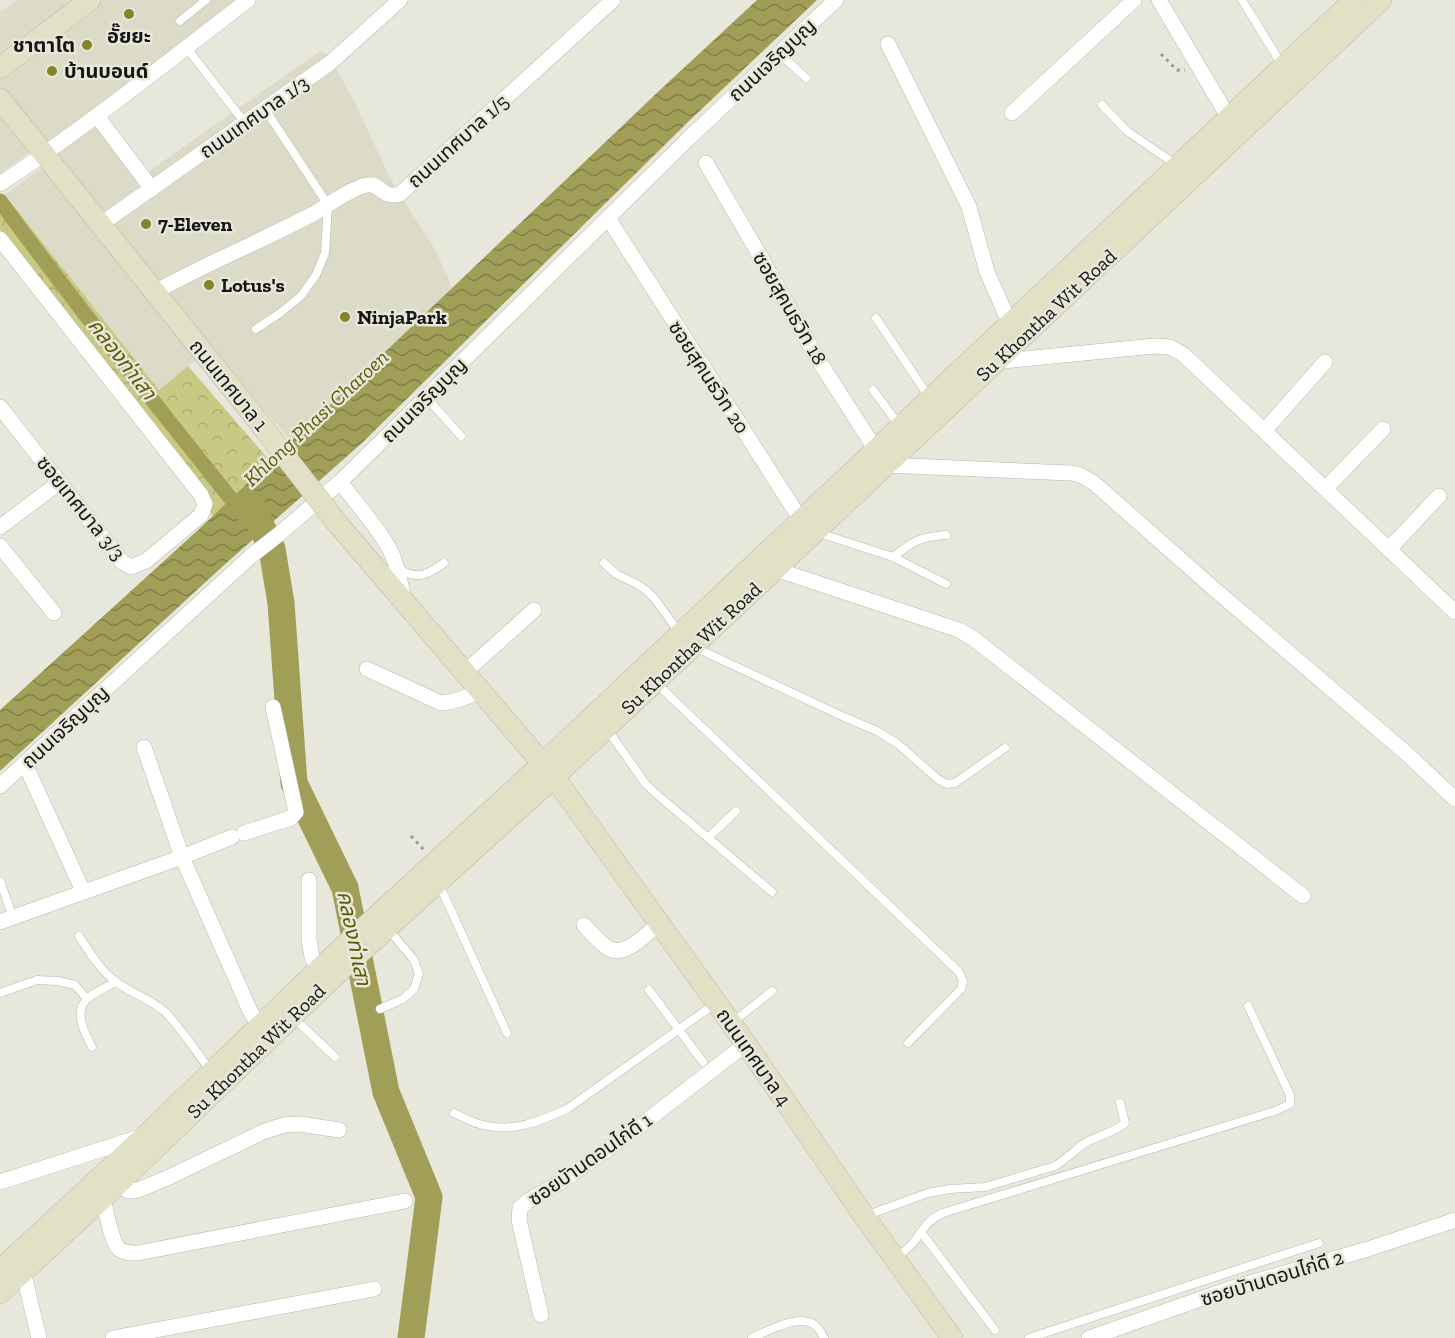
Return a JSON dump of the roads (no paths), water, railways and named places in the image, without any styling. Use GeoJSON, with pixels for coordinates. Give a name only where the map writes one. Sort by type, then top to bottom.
{"type":"FeatureCollection","features":[{"type":"Feature","properties":{"kind":"main road"},"geometry":{"type":"LineString","coordinates":[[0,68],[90,0]]}},
{"type":"Feature","properties":{"kind":"main road","name":"Su Khontha Wit Road"},"geometry":{"type":"LineString","coordinates":[[0,1293],[109,1185],[143,1144],[265,1031],[331,965],[376,930],[439,873],[881,458],[995,362],[1288,74],[1354,0]]}},
{"type":"Feature","properties":{"kind":"main road","name":"Su Khontha Wit Road"},"geometry":{"type":"LineString","coordinates":[[881,458],[900,427],[1229,117],[1288,74],[1381,0]]}},
{"type":"Feature","properties":{"kind":"main road","name":"ถนนเทศบาล 1"},"geometry":{"type":"LineString","coordinates":[[0,99],[337,523],[548,771]]}},
{"type":"Feature","properties":{"kind":"main road","name":"Su Khontha Wit Road"},"geometry":{"type":"LineString","coordinates":[[601,721],[655,682],[687,640],[775,569],[808,526]]}},
{"type":"Feature","properties":{"kind":"main road","name":"ถนนเทศบาล 4"},"geometry":{"type":"LineString","coordinates":[[548,771],[746,1044],[864,1216],[952,1338]]}},
{"type":"Feature","properties":{"kind":"main road","name":"Su Khontha Wit Road"},"geometry":{"type":"LineString","coordinates":[[265,1031],[292,1016],[331,965]]}},
{"type":"Feature","properties":{"kind":"main road","name":"Su Khontha Wit Road"},"geometry":{"type":"LineString","coordinates":[[0,1270],[109,1185]]}},
{"type":"Feature","properties":{"kind":"street"},"geometry":{"type":"LineString","coordinates":[[0,184],[45,155],[248,0]]}},
{"type":"Feature","properties":{"kind":"street","name":"ถนนเทศบาล 1/3"},"geometry":{"type":"LineString","coordinates":[[100,224],[330,63],[400,0]]}},
{"type":"Feature","properties":{"kind":"street","name":"ถนนเทศบาล 1/5"},"geometry":{"type":"LineString","coordinates":[[154,292],[369,184],[392,196],[400,194],[613,0]]}},
{"type":"Feature","properties":{"kind":"street","name":"ถนนเจริญบุญ"},"geometry":{"type":"LineString","coordinates":[[0,786],[261,548],[340,482],[688,139],[836,0]]}},
{"type":"Feature","properties":{"kind":"street"},"geometry":{"type":"LineString","coordinates":[[1012,113],[1134,0]]}},
{"type":"Feature","properties":{"kind":"street"},"geometry":{"type":"LineString","coordinates":[[1159,0],[1229,117]]}},
{"type":"Feature","properties":{"kind":"street"},"geometry":{"type":"LineString","coordinates":[[888,44],[969,207],[987,272],[1010,324]]}},
{"type":"Feature","properties":{"kind":"street"},"geometry":{"type":"LineString","coordinates":[[97,116],[152,189]]}},
{"type":"Feature","properties":{"kind":"street","name":"ซอยสุคนธวิท 18"},"geometry":{"type":"LineString","coordinates":[[706,163],[817,358],[881,458]]}},
{"type":"Feature","properties":{"kind":"street","name":"ซอยสุคนธวิท 20"},"geometry":{"type":"LineString","coordinates":[[608,218],[808,526]]}},
{"type":"Feature","properties":{"kind":"street","name":"ซอยเทศบาล 3/3"},"geometry":{"type":"LineString","coordinates":[[0,239],[201,495],[205,504],[201,515],[146,561],[132,567],[122,562],[0,407]]}},
{"type":"Feature","properties":{"kind":"street"},"geometry":{"type":"LineString","coordinates":[[970,361],[995,362],[1154,346],[1170,347],[1184,355],[1265,430],[1455,612]]}},
{"type":"Feature","properties":{"kind":"street"},"geometry":{"type":"LineString","coordinates":[[1265,430],[1325,362]]}},
{"type":"Feature","properties":{"kind":"street"},"geometry":{"type":"LineString","coordinates":[[1326,488],[1383,429]]}},
{"type":"Feature","properties":{"kind":"street"},"geometry":{"type":"LineString","coordinates":[[881,458],[1071,473],[1094,483],[1406,753],[1455,799]]}},
{"type":"Feature","properties":{"kind":"street"},"geometry":{"type":"LineString","coordinates":[[0,527],[60,482]]}},
{"type":"Feature","properties":{"kind":"street"},"geometry":{"type":"LineString","coordinates":[[340,482],[391,551],[405,603]]}},
{"type":"Feature","properties":{"kind":"street"},"geometry":{"type":"LineString","coordinates":[[1389,549],[1439,496]]}},
{"type":"Feature","properties":{"kind":"street"},"geometry":{"type":"LineString","coordinates":[[0,546],[54,613]]}},
{"type":"Feature","properties":{"kind":"street"},"geometry":{"type":"LineString","coordinates":[[775,569],[959,630],[974,639],[1303,896]]}},
{"type":"Feature","properties":{"kind":"street"},"geometry":{"type":"LineString","coordinates":[[465,672],[534,610]]}},
{"type":"Feature","properties":{"kind":"street"},"geometry":{"type":"LineString","coordinates":[[367,669],[441,703],[466,699],[480,690]]}},
{"type":"Feature","properties":{"kind":"street"},"geometry":{"type":"LineString","coordinates":[[6,919],[291,818],[296,812],[273,707]]}},
{"type":"Feature","properties":{"kind":"street"},"geometry":{"type":"LineString","coordinates":[[144,747],[182,857],[236,982],[251,1013],[265,1031]]}},
{"type":"Feature","properties":{"kind":"street"},"geometry":{"type":"LineString","coordinates":[[25,764],[83,891]]}},
{"type":"Feature","properties":{"kind":"street"},"geometry":{"type":"LineString","coordinates":[[309,880],[309,940],[312,957],[331,965]]}},
{"type":"Feature","properties":{"kind":"street"},"geometry":{"type":"LineString","coordinates":[[584,926],[607,948],[615,951],[624,950],[639,941],[659,923]]}},
{"type":"Feature","properties":{"kind":"street","name":"ซอยบัานดอนไก่ดี 1"},"geometry":{"type":"LineString","coordinates":[[541,1315],[519,1220],[520,1208],[628,1136],[746,1044]]}},
{"type":"Feature","properties":{"kind":"street"},"geometry":{"type":"LineString","coordinates":[[339,1130],[299,1124],[284,1125],[266,1131],[138,1190],[128,1191],[109,1185],[112,1235],[118,1248],[126,1252],[138,1253],[405,1201]]}},
{"type":"Feature","properties":{"kind":"street"},"geometry":{"type":"LineString","coordinates":[[0,1182],[143,1144]]}},
{"type":"Feature","properties":{"kind":"street","name":"ซอยบัานดอนไก่ดี 2"},"geometry":{"type":"LineString","coordinates":[[1089,1338],[1229,1289],[1368,1249],[1455,1220]]}},
{"type":"Feature","properties":{"kind":"street"},"geometry":{"type":"LineString","coordinates":[[23,1271],[39,1338]]}},
{"type":"Feature","properties":{"kind":"street"},"geometry":{"type":"LineString","coordinates":[[113,1338],[374,1289]]}},
{"type":"Feature","properties":{"kind":"lane"},"geometry":{"type":"LineString","coordinates":[[180,21],[206,0]]}},
{"type":"Feature","properties":{"kind":"lane"},"geometry":{"type":"LineString","coordinates":[[1242,0],[1288,74]]}},
{"type":"Feature","properties":{"kind":"lane"},"geometry":{"type":"LineString","coordinates":[[186,47],[245,123]]}},
{"type":"Feature","properties":{"kind":"lane"},"geometry":{"type":"LineString","coordinates":[[779,53],[806,78]]}},
{"type":"Feature","properties":{"kind":"lane"},"geometry":{"type":"LineString","coordinates":[[1102,105],[1127,131],[1177,166]]}},
{"type":"Feature","properties":{"kind":"lane"},"geometry":{"type":"LineString","coordinates":[[256,329],[301,296],[316,275],[325,253],[328,205],[265,109]]}},
{"type":"Feature","properties":{"kind":"lane"},"geometry":{"type":"LineString","coordinates":[[876,318],[930,399]]}},
{"type":"Feature","properties":{"kind":"lane"},"geometry":{"type":"LineString","coordinates":[[873,390],[900,427]]}},
{"type":"Feature","properties":{"kind":"lane"},"geometry":{"type":"LineString","coordinates":[[426,397],[461,436]]}},
{"type":"Feature","properties":{"kind":"lane"},"geometry":{"type":"LineString","coordinates":[[808,526],[893,557],[946,584]]}},
{"type":"Feature","properties":{"kind":"lane"},"geometry":{"type":"LineString","coordinates":[[893,557],[915,541],[927,537],[946,536]]}},
{"type":"Feature","properties":{"kind":"lane"},"geometry":{"type":"LineString","coordinates":[[604,562],[616,574],[646,590],[687,640],[877,731],[898,744],[939,780],[947,784],[955,783],[1005,748]]}},
{"type":"Feature","properties":{"kind":"lane"},"geometry":{"type":"LineString","coordinates":[[397,568],[409,575],[418,576],[431,572],[444,563]]}},
{"type":"Feature","properties":{"kind":"lane"},"geometry":{"type":"LineString","coordinates":[[655,682],[959,972],[963,981],[961,988],[908,1043]]}},
{"type":"Feature","properties":{"kind":"lane"},"geometry":{"type":"LineString","coordinates":[[601,721],[645,783],[772,892]]}},
{"type":"Feature","properties":{"kind":"lane"},"geometry":{"type":"LineString","coordinates":[[708,838],[736,811]]}},
{"type":"Feature","properties":{"kind":"lane"},"geometry":{"type":"LineString","coordinates":[[439,873],[507,1033]]}},
{"type":"Feature","properties":{"kind":"lane"},"geometry":{"type":"LineString","coordinates":[[0,881],[6,919]]}},
{"type":"Feature","properties":{"kind":"lane"},"geometry":{"type":"LineString","coordinates":[[376,930],[414,960],[419,974],[414,988],[403,999],[380,1009]]}},
{"type":"Feature","properties":{"kind":"lane"},"geometry":{"type":"LineString","coordinates":[[79,936],[105,973],[165,1012],[215,1078]]}},
{"type":"Feature","properties":{"kind":"lane"},"geometry":{"type":"LineString","coordinates":[[0,993],[37,980],[58,981],[75,985],[87,999]]}},
{"type":"Feature","properties":{"kind":"lane"},"geometry":{"type":"LineString","coordinates":[[92,1047],[83,1029],[80,1018],[81,1009],[87,999],[116,982]]}},
{"type":"Feature","properties":{"kind":"lane"},"geometry":{"type":"LineString","coordinates":[[649,990],[703,1062]]}},
{"type":"Feature","properties":{"kind":"lane"},"geometry":{"type":"LineString","coordinates":[[731,1023],[772,991]]}},
{"type":"Feature","properties":{"kind":"lane"},"geometry":{"type":"LineString","coordinates":[[454,1113],[492,1127],[517,1127],[540,1121],[567,1109],[716,1002]]}},
{"type":"Feature","properties":{"kind":"lane"},"geometry":{"type":"LineString","coordinates":[[895,1258],[912,1244],[928,1222],[943,1213],[1290,1104],[1290,1095],[1248,1006]]}},
{"type":"Feature","properties":{"kind":"lane"},"geometry":{"type":"LineString","coordinates":[[292,1016],[335,1057]]}},
{"type":"Feature","properties":{"kind":"lane"},"geometry":{"type":"LineString","coordinates":[[864,1216],[928,1193],[985,1187],[1055,1166],[1083,1144],[1119,1129],[1125,1123],[1120,1103]]}},
{"type":"Feature","properties":{"kind":"lane"},"geometry":{"type":"LineString","coordinates":[[921,1232],[995,1330]]}},
{"type":"Feature","properties":{"kind":"lane"},"geometry":{"type":"LineString","coordinates":[[1029,1338],[1319,1244]]}},
{"type":"Feature","properties":{"kind":"lane"},"geometry":{"type":"LineString","coordinates":[[752,1338],[793,1321],[805,1320],[816,1325],[824,1338]]}},
{"type":"Feature","properties":{"kind":"water","name":"Khlong Phasi Charoen"},"geometry":{"type":"Polygon","coordinates":[[[757,0],[817,0],[689,121],[362,443],[223,566],[0,771],[0,710],[197,531],[757,0]]]}},
{"type":"Feature","properties":{"kind":"waterway","name":"คลองท่าเสา"},"geometry":{"type":"LineString","coordinates":[[0,201],[90,320],[243,514]]}},
{"type":"Feature","properties":{"kind":"waterway","name":"คลองท่าเสา"},"geometry":{"type":"LineString","coordinates":[[253,508],[272,549],[281,603],[294,783],[345,888],[386,1092],[429,1197],[411,1338]]}},
{"type":"Feature","properties":{"kind":"place","name":"อั๊ยยะ"},"geometry":{"type":"Point","coordinates":[129,14]}},
{"type":"Feature","properties":{"kind":"place","name":"ชาตาโต"},"geometry":{"type":"Point","coordinates":[87,45]}},
{"type":"Feature","properties":{"kind":"place","name":"บ้านบอนด์"},"geometry":{"type":"Point","coordinates":[52,71]}},
{"type":"Feature","properties":{"kind":"place","name":"7-Eleven"},"geometry":{"type":"Point","coordinates":[146,224]}},
{"type":"Feature","properties":{"kind":"place","name":"Lotus's"},"geometry":{"type":"Point","coordinates":[209,285]}},
{"type":"Feature","properties":{"kind":"place","name":"NinjaPark"},"geometry":{"type":"Point","coordinates":[345,317]}}]}
